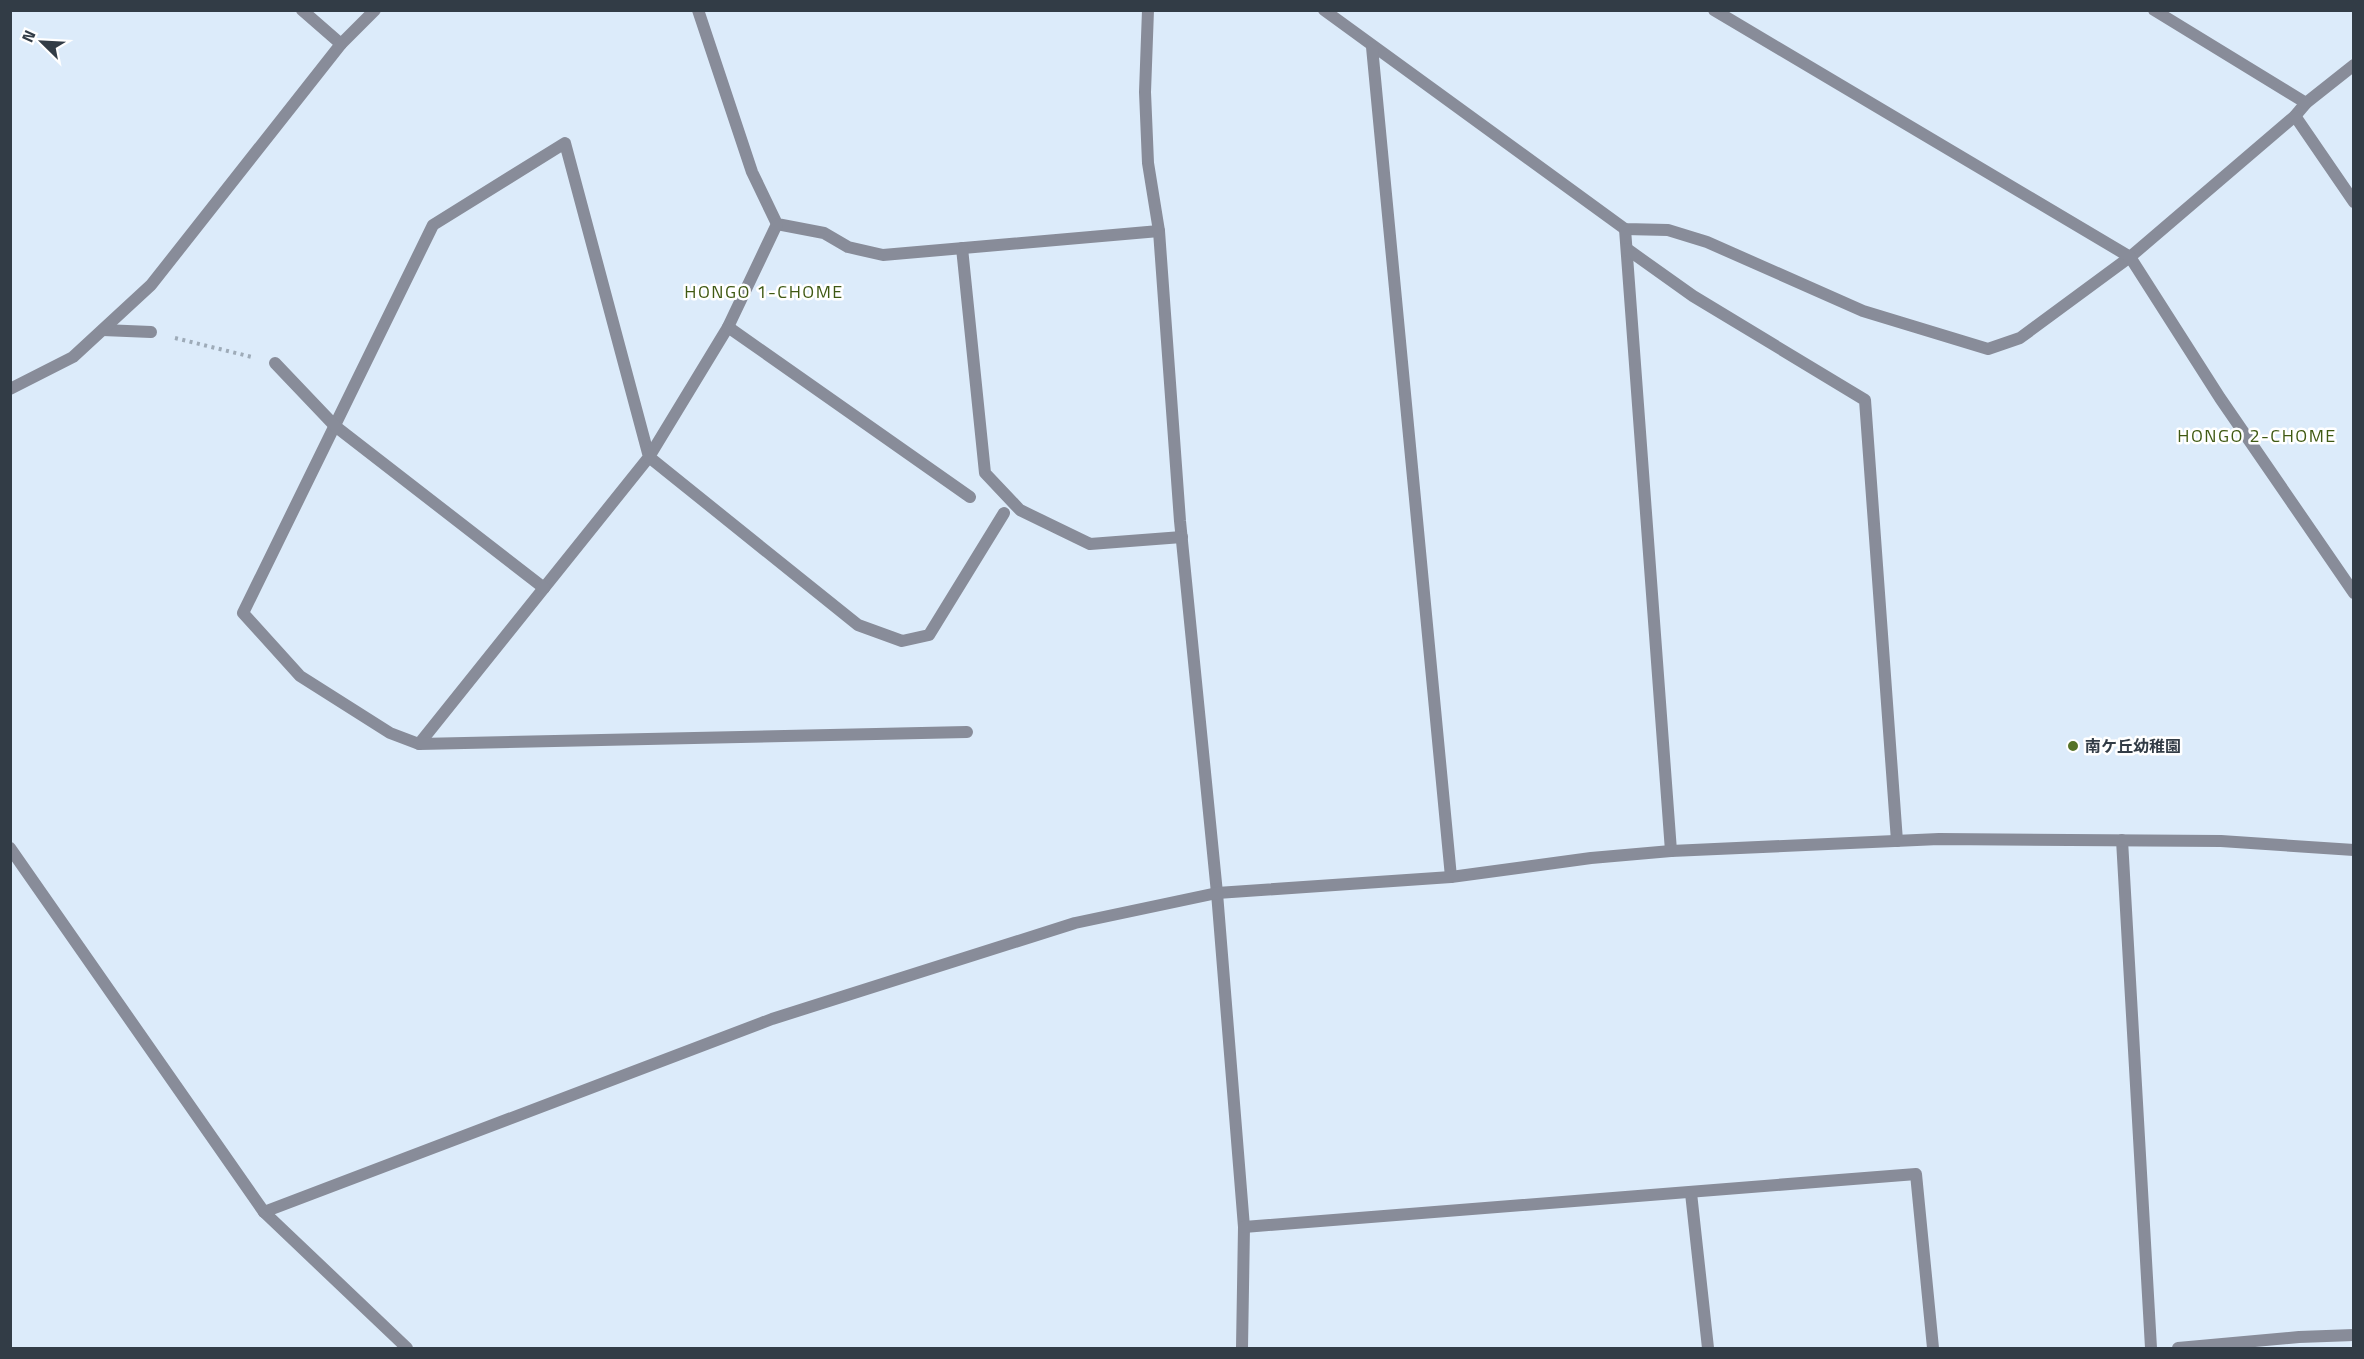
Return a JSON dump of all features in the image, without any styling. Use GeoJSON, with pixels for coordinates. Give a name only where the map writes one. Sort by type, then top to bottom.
{"type":"FeatureCollection","features":[{"type":"Feature","properties":{"kind":"street"},"geometry":{"type":"LineString","coordinates":[[302,10],[341,44]]}},
{"type":"Feature","properties":{"kind":"street"},"geometry":{"type":"LineString","coordinates":[[10,389],[73,357],[151,285],[341,44],[375,10]]}},
{"type":"Feature","properties":{"kind":"street"},"geometry":{"type":"LineString","coordinates":[[698,10],[752,172],[777,224]]}},
{"type":"Feature","properties":{"kind":"street"},"geometry":{"type":"LineString","coordinates":[[1148,10],[1145,92],[1148,163],[1159,231],[1182,537],[1217,893],[1244,1227],[1242,1348]]}},
{"type":"Feature","properties":{"kind":"street"},"geometry":{"type":"LineString","coordinates":[[1324,10],[1625,229],[1668,230],[1707,242],[1863,311],[1988,349],[2020,338],[2130,257],[2295,116],[2306,102],[2354,65]]}},
{"type":"Feature","properties":{"kind":"street"},"geometry":{"type":"LineString","coordinates":[[1714,10],[2130,257],[2220,398],[2354,593]]}},
{"type":"Feature","properties":{"kind":"street"},"geometry":{"type":"LineString","coordinates":[[2154,10],[2306,102]]}},
{"type":"Feature","properties":{"kind":"street"},"geometry":{"type":"LineString","coordinates":[[1372,47],[1451,877]]}},
{"type":"Feature","properties":{"kind":"street"},"geometry":{"type":"LineString","coordinates":[[2295,116],[2354,202]]}},
{"type":"Feature","properties":{"kind":"street"},"geometry":{"type":"LineString","coordinates":[[967,732],[419,744],[390,733],[300,676],[243,613],[433,225],[565,143],[649,456],[858,625],[902,641],[929,635],[1004,513]]}},
{"type":"Feature","properties":{"kind":"street"},"geometry":{"type":"LineString","coordinates":[[777,224],[824,233],[848,248],[883,255],[1159,231]]}},
{"type":"Feature","properties":{"kind":"street"},"geometry":{"type":"LineString","coordinates":[[419,744],[649,456],[728,327],[777,224]]}},
{"type":"Feature","properties":{"kind":"street"},"geometry":{"type":"LineString","coordinates":[[1625,229],[1671,851]]}},
{"type":"Feature","properties":{"kind":"street"},"geometry":{"type":"LineString","coordinates":[[962,248],[985,473],[1020,510],[1090,544],[1182,537]]}},
{"type":"Feature","properties":{"kind":"street"},"geometry":{"type":"LineString","coordinates":[[1627,249],[1693,296],[1865,400],[1897,841]]}},
{"type":"Feature","properties":{"kind":"street"},"geometry":{"type":"LineString","coordinates":[[728,327],[970,497]]}},
{"type":"Feature","properties":{"kind":"street"},"geometry":{"type":"LineString","coordinates":[[103,330],[150,333]]}},
{"type":"Feature","properties":{"kind":"street"},"geometry":{"type":"LineString","coordinates":[[276,363],[335,426],[544,588]]}},
{"type":"Feature","properties":{"kind":"street"},"geometry":{"type":"LineString","coordinates":[[2122,840],[2151,1348]]}},
{"type":"Feature","properties":{"kind":"street"},"geometry":{"type":"LineString","coordinates":[[264,1212],[772,1019],[1075,923],[1217,893],[1451,877],[1591,858],[1671,851],[1897,841],[2221,841],[2354,850]]}},
{"type":"Feature","properties":{"kind":"street"},"geometry":{"type":"LineString","coordinates":[[10,848],[264,1212],[407,1348]]}},
{"type":"Feature","properties":{"kind":"street"},"geometry":{"type":"LineString","coordinates":[[1244,1227],[1916,1174],[1933,1348]]}},
{"type":"Feature","properties":{"kind":"street"},"geometry":{"type":"LineString","coordinates":[[1691,1193],[1708,1348]]}},
{"type":"Feature","properties":{"kind":"street"},"geometry":{"type":"LineString","coordinates":[[2178,1348],[2300,1343],[2354,1335]]}},
{"type":"Feature","properties":{"kind":"path"},"geometry":{"type":"LineString","coordinates":[[150,333],[276,363]]}},
{"type":"Feature","properties":{"kind":"place","name":"南ケ丘幼稚園"},"geometry":{"type":"Point","coordinates":[2073,746]}},
{"type":"Feature","properties":{"kind":"district","name":"HONGO 1-CHOME"},"geometry":{"type":"Point","coordinates":[764,292]}},
{"type":"Feature","properties":{"kind":"district","name":"HONGO 2-CHOME"},"geometry":{"type":"Point","coordinates":[2257,436]}}]}
